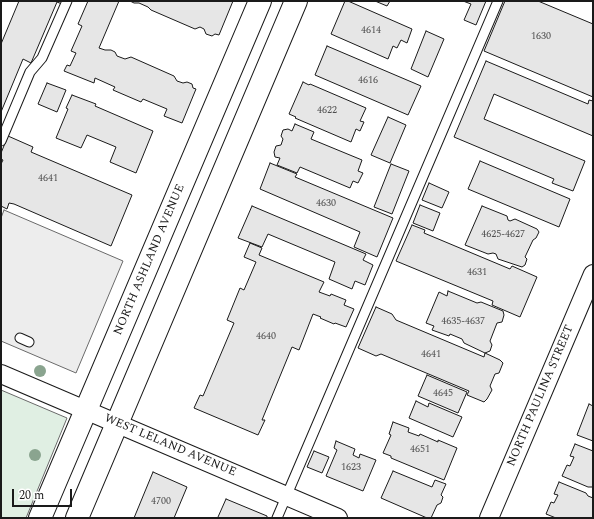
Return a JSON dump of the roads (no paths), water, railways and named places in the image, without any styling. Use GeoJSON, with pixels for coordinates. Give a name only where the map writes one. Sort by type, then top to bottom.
{"type":"FeatureCollection","features":[{"type":"Feature","properties":{"kind":"main road","name":"NORTH ASHLAND AVENUE"},"geometry":{"type":"LineString","coordinates":[[40,518],[260,1]]}},
{"type":"Feature","properties":{"kind":"main road"},"geometry":{"type":"LineString","coordinates":[[77,518],[296,1]]}},
{"type":"Feature","properties":{"kind":"street","name":"NORTH PAULINA STREET"},"geometry":{"type":"LineString","coordinates":[[489,518],[593,274]]}},
{"type":"Feature","properties":{"kind":"street","name":"WEST LELAND AVENUE"},"geometry":{"type":"LineString","coordinates":[[1,374],[338,518]]}},
{"type":"Feature","properties":{"kind":"lane"},"geometry":{"type":"LineString","coordinates":[[1,141],[30,72],[42,58],[67,1]]}},
{"type":"Feature","properties":{"kind":"lane"},"geometry":{"type":"LineString","coordinates":[[277,518],[498,1]]}},
{"type":"Feature","properties":{"kind":"lane"},"geometry":{"type":"LineString","coordinates":[[20,338],[29,342]]}}]}
